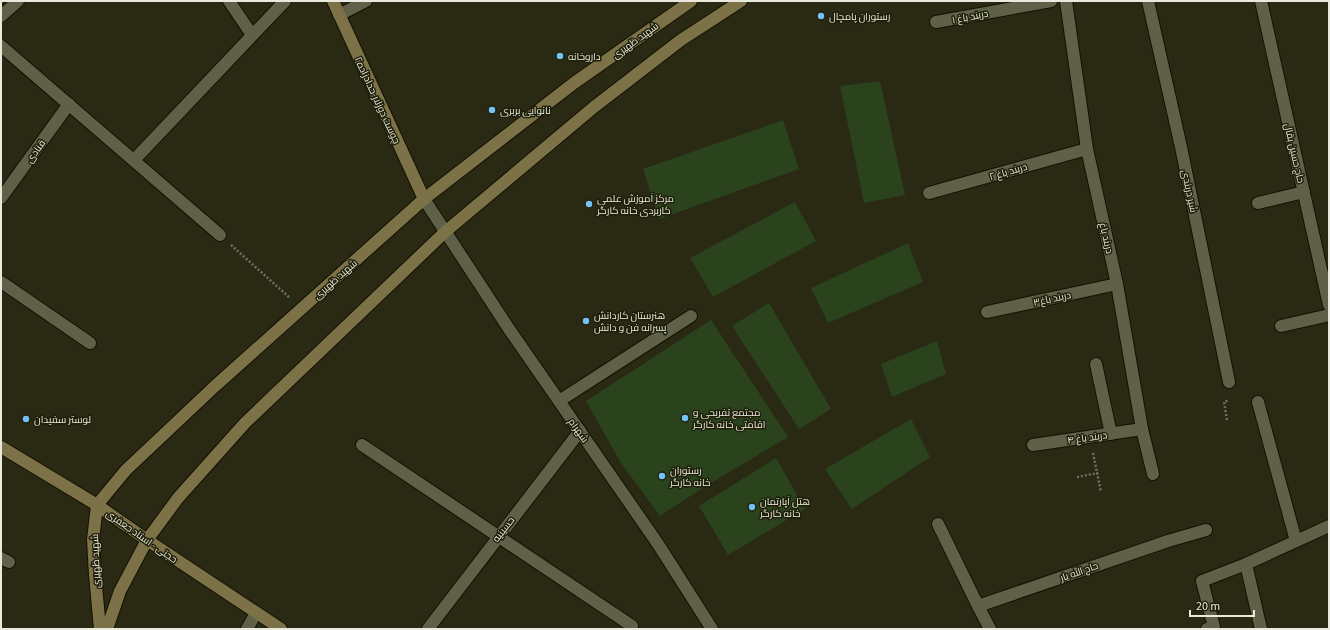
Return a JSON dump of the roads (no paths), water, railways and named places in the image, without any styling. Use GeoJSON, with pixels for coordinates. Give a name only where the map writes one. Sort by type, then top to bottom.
{"type":"FeatureCollection","features":[{"type":"Feature","properties":{"kind":"main road","name":"چوست دوزلار-حدادزاده۲"},"geometry":{"type":"LineString","coordinates":[[333,1],[424,199]]}},
{"type":"Feature","properties":{"kind":"main road","name":"شهید ظهیری"},"geometry":{"type":"LineString","coordinates":[[100,629],[94,575],[93,540],[97,505],[132,465],[214,387],[424,199],[574,83],[666,17],[691,1]]}},
{"type":"Feature","properties":{"kind":"main road"},"geometry":{"type":"LineString","coordinates":[[107,629],[120,591],[146,540],[178,498],[245,423],[445,232],[601,102],[681,40],[741,1]]}},
{"type":"Feature","properties":{"kind":"main road","name":"حجتی - استاد جعفری"},"geometry":{"type":"LineString","coordinates":[[1,447],[97,505],[146,540],[280,629]]}},
{"type":"Feature","properties":{"kind":"street"},"geometry":{"type":"LineString","coordinates":[[1,16],[18,1]]}},
{"type":"Feature","properties":{"kind":"street"},"geometry":{"type":"LineString","coordinates":[[229,1],[252,35]]}},
{"type":"Feature","properties":{"kind":"street"},"geometry":{"type":"LineString","coordinates":[[134,160],[284,1]]}},
{"type":"Feature","properties":{"kind":"street"},"geometry":{"type":"LineString","coordinates":[[339,15],[366,1]]}},
{"type":"Feature","properties":{"kind":"street","name":"دربند باغ ۱"},"geometry":{"type":"LineString","coordinates":[[936,22],[1051,1]]}},
{"type":"Feature","properties":{"kind":"street","name":"دربند باغ"},"geometry":{"type":"LineString","coordinates":[[1066,1],[1087,149],[1117,284],[1142,429],[1153,474]]}},
{"type":"Feature","properties":{"kind":"street","name":"شیر دربندی"},"geometry":{"type":"LineString","coordinates":[[1148,1],[1181,147],[1229,382]]}},
{"type":"Feature","properties":{"kind":"street","name":"حاج حسین بقال"},"geometry":{"type":"LineString","coordinates":[[1261,1],[1329,305]]}},
{"type":"Feature","properties":{"kind":"street"},"geometry":{"type":"LineString","coordinates":[[1,46],[220,235]]}},
{"type":"Feature","properties":{"kind":"street","name":"قنادی"},"geometry":{"type":"LineString","coordinates":[[1,198],[69,104]]}},
{"type":"Feature","properties":{"kind":"street","name":"دربند باغ ۲"},"geometry":{"type":"LineString","coordinates":[[929,193],[1087,149]]}},
{"type":"Feature","properties":{"kind":"street"},"geometry":{"type":"LineString","coordinates":[[1258,203],[1304,192]]}},
{"type":"Feature","properties":{"kind":"street","name":"شهرام"},"geometry":{"type":"LineString","coordinates":[[424,199],[509,329],[658,544],[712,629]]}},
{"type":"Feature","properties":{"kind":"street"},"geometry":{"type":"LineString","coordinates":[[1,282],[90,343]]}},
{"type":"Feature","properties":{"kind":"street","name":"دربند باغ۳"},"geometry":{"type":"LineString","coordinates":[[987,312],[1117,284]]}},
{"type":"Feature","properties":{"kind":"street"},"geometry":{"type":"LineString","coordinates":[[1281,326],[1329,315]]}},
{"type":"Feature","properties":{"kind":"street"},"geometry":{"type":"LineString","coordinates":[[559,401],[692,316]]}},
{"type":"Feature","properties":{"kind":"street"},"geometry":{"type":"LineString","coordinates":[[1096,364],[1111,434]]}},
{"type":"Feature","properties":{"kind":"street"},"geometry":{"type":"LineString","coordinates":[[1258,402],[1296,541]]}},
{"type":"Feature","properties":{"kind":"street","name":"دربند باغ ۴"},"geometry":{"type":"LineString","coordinates":[[1033,445],[1142,429]]}},
{"type":"Feature","properties":{"kind":"street","name":"حسینیه"},"geometry":{"type":"LineString","coordinates":[[428,629],[580,431]]}},
{"type":"Feature","properties":{"kind":"street"},"geometry":{"type":"LineString","coordinates":[[362,445],[632,626]]}},
{"type":"Feature","properties":{"kind":"street"},"geometry":{"type":"LineString","coordinates":[[938,524],[990,629]]}},
{"type":"Feature","properties":{"kind":"street"},"geometry":{"type":"LineString","coordinates":[[1207,629],[1214,627],[1202,581],[1246,564],[1329,526]]}},
{"type":"Feature","properties":{"kind":"street","name":"حاج الله یار"},"geometry":{"type":"LineString","coordinates":[[978,606],[1168,541],[1206,530]]}},
{"type":"Feature","properties":{"kind":"street"},"geometry":{"type":"LineString","coordinates":[[1246,564],[1261,629]]}},
{"type":"Feature","properties":{"kind":"street"},"geometry":{"type":"LineString","coordinates":[[247,629],[256,613]]}},
{"type":"Feature","properties":{"kind":"place","name":"رستوران پامچال"},"geometry":{"type":"Point","coordinates":[821,16]}},
{"type":"Feature","properties":{"kind":"place","name":"داروخانه"},"geometry":{"type":"Point","coordinates":[560,56]}},
{"type":"Feature","properties":{"kind":"place","name":"نانوایی بربری"},"geometry":{"type":"Point","coordinates":[492,110]}},
{"type":"Feature","properties":{"kind":"place","name":"مرکز آموزش علمی کاربردی خانه کارگر"},"geometry":{"type":"Point","coordinates":[589,204]}},
{"type":"Feature","properties":{"kind":"place","name":"هنرستان کاردانش پسرانه فن و دانش"},"geometry":{"type":"Point","coordinates":[586,321]}},
{"type":"Feature","properties":{"kind":"place","name":"مجتمع تفریحی و اقامتی خانه کارگر"},"geometry":{"type":"Point","coordinates":[685,418]}},
{"type":"Feature","properties":{"kind":"place","name":"لوستر سفیدان"},"geometry":{"type":"Point","coordinates":[26,419]}},
{"type":"Feature","properties":{"kind":"place","name":"رستوران خانه کارگر"},"geometry":{"type":"Point","coordinates":[662,476]}},
{"type":"Feature","properties":{"kind":"place","name":"هتل آپارتمان خانه کارگر"},"geometry":{"type":"Point","coordinates":[752,507]}}]}
